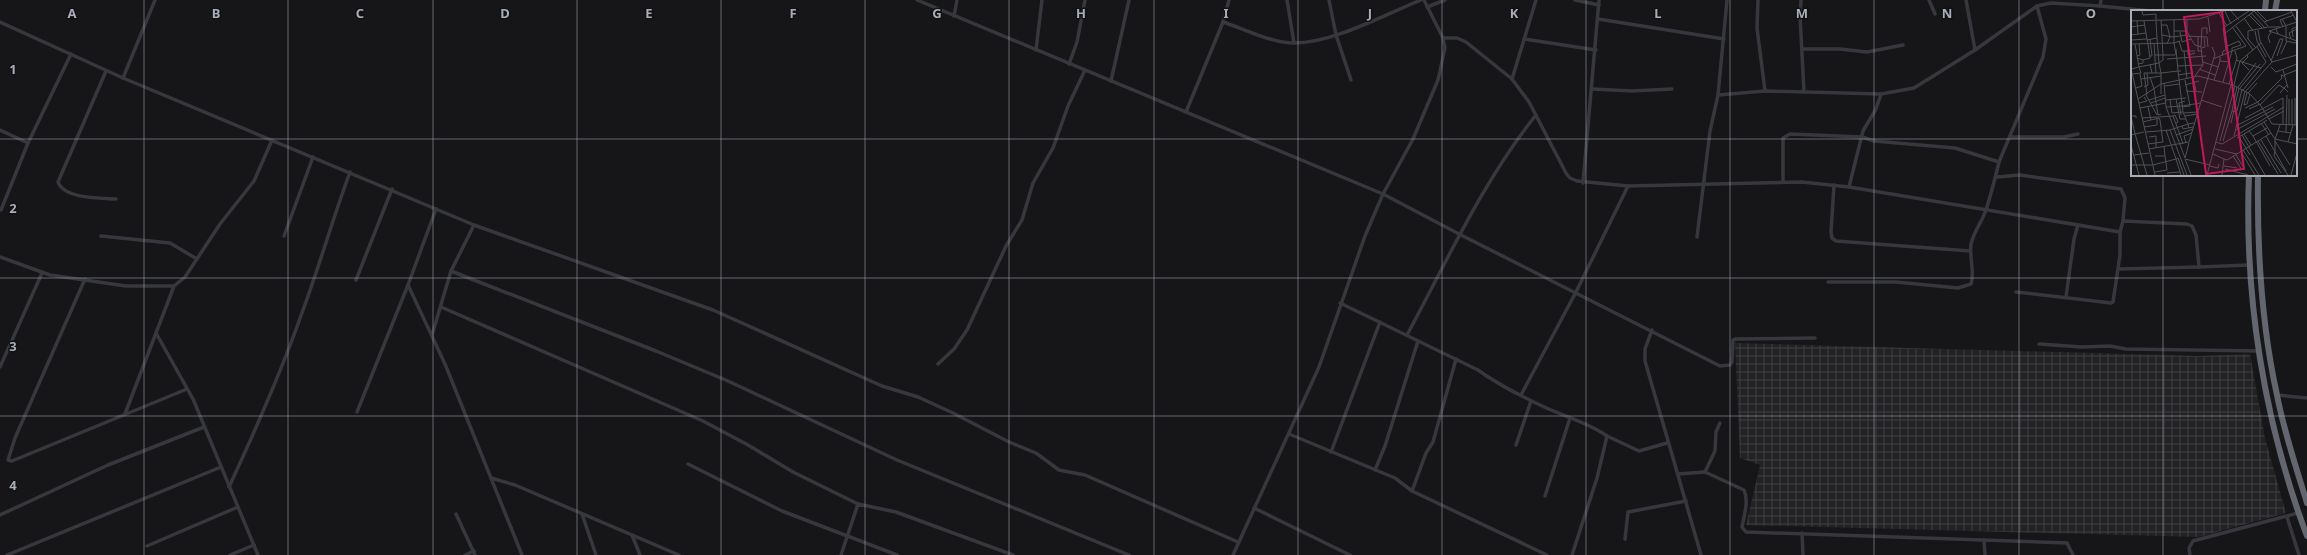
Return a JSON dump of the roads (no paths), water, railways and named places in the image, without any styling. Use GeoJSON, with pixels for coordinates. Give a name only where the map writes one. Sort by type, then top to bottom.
{"type":"FeatureCollection","features":[{"type":"Feature","properties":{"kind":"highway"},"geometry":{"type":"LineString","coordinates":[[2265,10],[2266,0]]}},
{"type":"Feature","properties":{"kind":"highway"},"geometry":{"type":"LineString","coordinates":[[2275,10],[2276,0]]}},
{"type":"Feature","properties":{"kind":"highway"},"geometry":{"type":"LineString","coordinates":[[2249,176],[2249,265],[2260,352],[2278,442],[2298,513],[2307,536]]}},
{"type":"Feature","properties":{"kind":"highway"},"geometry":{"type":"LineString","coordinates":[[2258,176],[2257,220],[2262,305],[2277,395],[2307,503]]}},
{"type":"Feature","properties":{"kind":"street"},"geometry":{"type":"LineString","coordinates":[[124,78],[155,0]]}},
{"type":"Feature","properties":{"kind":"street"},"geometry":{"type":"LineString","coordinates":[[917,0],[1384,194],[1461,235],[1652,330],[1720,366],[1726,366],[1732,362],[1732,344],[1733,340],[1736,339],[1815,338]]}},
{"type":"Feature","properties":{"kind":"street"},"geometry":{"type":"LineString","coordinates":[[954,16],[957,0]]}},
{"type":"Feature","properties":{"kind":"street"},"geometry":{"type":"LineString","coordinates":[[1036,50],[1042,0]]}},
{"type":"Feature","properties":{"kind":"street"},"geometry":{"type":"LineString","coordinates":[[1069,64],[1077,42],[1085,0]]}},
{"type":"Feature","properties":{"kind":"street"},"geometry":{"type":"LineString","coordinates":[[1111,81],[1120,33],[1129,0]]}},
{"type":"Feature","properties":{"kind":"street"},"geometry":{"type":"LineString","coordinates":[[1186,112],[1223,22],[1229,0]]}},
{"type":"Feature","properties":{"kind":"street"},"geometry":{"type":"LineString","coordinates":[[1287,0],[1294,43]]}},
{"type":"Feature","properties":{"kind":"street"},"geometry":{"type":"LineString","coordinates":[[1329,0],[1336,35],[1351,80]]}},
{"type":"Feature","properties":{"kind":"street"},"geometry":{"type":"LineString","coordinates":[[1223,22],[1277,40],[1294,43],[1336,35],[1422,0],[1443,38],[1445,48],[1438,80],[1413,139],[1384,194],[1353,265],[1319,367],[1233,555]]}},
{"type":"Feature","properties":{"kind":"street"},"geometry":{"type":"LineString","coordinates":[[1427,7],[1445,0]]}},
{"type":"Feature","properties":{"kind":"street"},"geometry":{"type":"LineString","coordinates":[[1512,79],[1536,0]]}},
{"type":"Feature","properties":{"kind":"street"},"geometry":{"type":"LineString","coordinates":[[1575,0],[1599,5]]}},
{"type":"Feature","properties":{"kind":"street"},"geometry":{"type":"LineString","coordinates":[[1583,183],[1593,89],[1599,0]]}},
{"type":"Feature","properties":{"kind":"street"},"geometry":{"type":"LineString","coordinates":[[1697,237],[1705,183],[1708,146],[1718,95],[1727,0]]}},
{"type":"Feature","properties":{"kind":"street"},"geometry":{"type":"LineString","coordinates":[[1758,0],[1757,28],[1765,91]]}},
{"type":"Feature","properties":{"kind":"street"},"geometry":{"type":"LineString","coordinates":[[1801,0],[1800,16],[1803,49],[1804,92]]}},
{"type":"Feature","properties":{"kind":"street"},"geometry":{"type":"LineString","coordinates":[[1929,0],[1936,14]]}},
{"type":"Feature","properties":{"kind":"street"},"geometry":{"type":"LineString","coordinates":[[1966,0],[1975,50]]}},
{"type":"Feature","properties":{"kind":"street"},"geometry":{"type":"LineString","coordinates":[[1828,282],[1896,282],[1963,288],[1971,284],[1970,251],[1973,236],[1986,210],[1989,193],[1997,177],[1999,162],[2010,138],[2045,48],[2046,39],[2039,0]]}},
{"type":"Feature","properties":{"kind":"street"},"geometry":{"type":"LineString","coordinates":[[2100,6],[2101,0]]}},
{"type":"Feature","properties":{"kind":"street"},"geometry":{"type":"LineString","coordinates":[[1718,95],[1765,91],[1881,94],[1914,88],[1975,50],[2039,5],[2051,3],[2141,10]]}},
{"type":"Feature","properties":{"kind":"street"},"geometry":{"type":"LineString","coordinates":[[1598,19],[1724,39]]}},
{"type":"Feature","properties":{"kind":"street"},"geometry":{"type":"LineString","coordinates":[[0,22],[124,78],[392,189],[474,225],[713,310],[882,386],[918,397],[953,413],[1009,442],[1036,453],[1059,470],[1085,476],[1238,542]]}},
{"type":"Feature","properties":{"kind":"street"},"geometry":{"type":"LineString","coordinates":[[1443,38],[1457,38],[1466,42],[1512,79],[1536,115],[1566,173],[1570,178],[1583,183],[1628,186],[1705,183],[1802,182],[1850,187],[2120,232]]}},
{"type":"Feature","properties":{"kind":"street"},"geometry":{"type":"LineString","coordinates":[[1524,39],[1596,50]]}},
{"type":"Feature","properties":{"kind":"street"},"geometry":{"type":"LineString","coordinates":[[1803,49],[1840,49],[1867,52],[1903,45]]}},
{"type":"Feature","properties":{"kind":"street"},"geometry":{"type":"LineString","coordinates":[[1,210],[28,143],[71,54]]}},
{"type":"Feature","properties":{"kind":"street"},"geometry":{"type":"LineString","coordinates":[[106,70],[58,182],[62,187],[74,194],[116,199]]}},
{"type":"Feature","properties":{"kind":"street"},"geometry":{"type":"LineString","coordinates":[[938,364],[954,349],[967,330],[1006,246],[1022,220],[1033,183],[1053,148],[1064,116],[1085,70]]}},
{"type":"Feature","properties":{"kind":"street"},"geometry":{"type":"LineString","coordinates":[[1593,89],[1632,91],[1672,89]]}},
{"type":"Feature","properties":{"kind":"street"},"geometry":{"type":"LineString","coordinates":[[1850,187],[1851,174],[1863,131],[1876,109],[1881,94]]}},
{"type":"Feature","properties":{"kind":"street"},"geometry":{"type":"LineString","coordinates":[[1407,335],[1461,235],[1520,135],[1536,115]]}},
{"type":"Feature","properties":{"kind":"street"},"geometry":{"type":"LineString","coordinates":[[0,130],[28,143]]}},
{"type":"Feature","properties":{"kind":"street"},"geometry":{"type":"LineString","coordinates":[[2010,138],[2064,137],[2078,134]]}},
{"type":"Feature","properties":{"kind":"street"},"geometry":{"type":"LineString","coordinates":[[1783,182],[1783,142],[1786,135],[1862,137],[1874,140],[1955,148],[1999,162]]}},
{"type":"Feature","properties":{"kind":"street"},"geometry":{"type":"LineString","coordinates":[[125,415],[174,286],[185,277],[220,224],[254,181],[272,140]]}},
{"type":"Feature","properties":{"kind":"street"},"geometry":{"type":"LineString","coordinates":[[284,236],[313,157]]}},
{"type":"Feature","properties":{"kind":"street"},"geometry":{"type":"LineString","coordinates":[[229,487],[259,423],[300,317],[350,172]]}},
{"type":"Feature","properties":{"kind":"street"},"geometry":{"type":"LineString","coordinates":[[1997,177],[2013,174],[2121,189],[2125,198],[2123,221],[2120,232],[2119,269],[2115,297],[2111,303],[2016,292]]}},
{"type":"Feature","properties":{"kind":"street"},"geometry":{"type":"LineString","coordinates":[[1834,185],[1831,232],[1832,238],[1836,241],[1970,251]]}},
{"type":"Feature","properties":{"kind":"street"},"geometry":{"type":"LineString","coordinates":[[1521,395],[1576,292],[1628,186]]}},
{"type":"Feature","properties":{"kind":"street"},"geometry":{"type":"LineString","coordinates":[[356,280],[392,189]]}},
{"type":"Feature","properties":{"kind":"street"},"geometry":{"type":"LineString","coordinates":[[357,412],[408,285],[436,209]]}},
{"type":"Feature","properties":{"kind":"street"},"geometry":{"type":"LineString","coordinates":[[2123,221],[2192,226],[2196,235],[2199,267]]}},
{"type":"Feature","properties":{"kind":"street"},"geometry":{"type":"LineString","coordinates":[[432,335],[451,272],[474,225]]}},
{"type":"Feature","properties":{"kind":"street"},"geometry":{"type":"LineString","coordinates":[[2066,297],[2074,240],[2078,225]]}},
{"type":"Feature","properties":{"kind":"street"},"geometry":{"type":"LineString","coordinates":[[101,236],[170,243],[197,259]]}},
{"type":"Feature","properties":{"kind":"street"},"geometry":{"type":"LineString","coordinates":[[0,258],[42,273],[126,286],[174,286]]}},
{"type":"Feature","properties":{"kind":"street"},"geometry":{"type":"LineString","coordinates":[[2119,269],[2249,265]]}},
{"type":"Feature","properties":{"kind":"street"},"geometry":{"type":"LineString","coordinates":[[451,272],[656,351],[728,381],[897,460],[1129,555]]}},
{"type":"Feature","properties":{"kind":"street"},"geometry":{"type":"LineString","coordinates":[[0,367],[42,273]]}},
{"type":"Feature","properties":{"kind":"street"},"geometry":{"type":"LineString","coordinates":[[85,279],[15,438],[8,460],[12,461],[187,389]]}},
{"type":"Feature","properties":{"kind":"street"},"geometry":{"type":"LineString","coordinates":[[408,285],[432,335],[522,555]]}},
{"type":"Feature","properties":{"kind":"street"},"geometry":{"type":"LineString","coordinates":[[1340,303],[1456,359],[1531,400],[1639,451],[1667,443]]}},
{"type":"Feature","properties":{"kind":"street"},"geometry":{"type":"LineString","coordinates":[[441,308],[702,421],[748,444],[793,472],[858,504],[896,512],[1013,555]]}},
{"type":"Feature","properties":{"kind":"street"},"geometry":{"type":"LineString","coordinates":[[1331,452],[1380,322]]}},
{"type":"Feature","properties":{"kind":"street"},"geometry":{"type":"LineString","coordinates":[[1652,330],[1645,349],[1645,361],[1667,443],[1678,474],[1701,555]]}},
{"type":"Feature","properties":{"kind":"street"},"geometry":{"type":"LineString","coordinates":[[156,333],[187,389],[258,555]]}},
{"type":"Feature","properties":{"kind":"street"},"geometry":{"type":"LineString","coordinates":[[1375,470],[1385,446],[1418,341]]}},
{"type":"Feature","properties":{"kind":"street"},"geometry":{"type":"LineString","coordinates":[[2039,344],[2082,347],[2110,346],[2126,349],[2260,352]]}},
{"type":"Feature","properties":{"kind":"street"},"geometry":{"type":"LineString","coordinates":[[1412,491],[1426,453],[1433,442],[1456,359]]}},
{"type":"Feature","properties":{"kind":"street"},"geometry":{"type":"LineString","coordinates":[[2277,395],[2307,398]]}},
{"type":"Feature","properties":{"kind":"street"},"geometry":{"type":"LineString","coordinates":[[1516,446],[1531,400]]}},
{"type":"Feature","properties":{"kind":"street"},"geometry":{"type":"LineString","coordinates":[[1545,496],[1570,418]]}},
{"type":"Feature","properties":{"kind":"street"},"geometry":{"type":"LineString","coordinates":[[1705,472],[1715,451],[1716,432],[1720,423]]}},
{"type":"Feature","properties":{"kind":"street"},"geometry":{"type":"LineString","coordinates":[[0,515],[108,466],[204,428]]}},
{"type":"Feature","properties":{"kind":"street"},"geometry":{"type":"LineString","coordinates":[[1289,434],[1395,478],[1412,491],[1547,555]]}},
{"type":"Feature","properties":{"kind":"street"},"geometry":{"type":"LineString","coordinates":[[1572,555],[1598,478],[1607,436]]}},
{"type":"Feature","properties":{"kind":"street"},"geometry":{"type":"LineString","coordinates":[[688,464],[782,511],[897,555]]}},
{"type":"Feature","properties":{"kind":"street"},"geometry":{"type":"LineString","coordinates":[[7,555],[221,467]]}},
{"type":"Feature","properties":{"kind":"street"},"geometry":{"type":"LineString","coordinates":[[1678,474],[1705,472],[1744,490],[1746,494],[1742,527],[1744,531],[2068,543],[2073,555]]}},
{"type":"Feature","properties":{"kind":"street"},"geometry":{"type":"LineString","coordinates":[[491,478],[507,482],[679,555]]}},
{"type":"Feature","properties":{"kind":"street"},"geometry":{"type":"LineString","coordinates":[[1625,539],[1628,512],[1686,501]]}},
{"type":"Feature","properties":{"kind":"street"},"geometry":{"type":"LineString","coordinates":[[841,555],[849,536],[858,504]]}},
{"type":"Feature","properties":{"kind":"street"},"geometry":{"type":"LineString","coordinates":[[147,546],[238,507]]}},
{"type":"Feature","properties":{"kind":"street"},"geometry":{"type":"LineString","coordinates":[[1254,508],[1350,555]]}},
{"type":"Feature","properties":{"kind":"street"},"geometry":{"type":"LineString","coordinates":[[2190,555],[2189,548],[2193,541],[2263,521],[2287,517],[2298,513]]}},
{"type":"Feature","properties":{"kind":"street"},"geometry":{"type":"LineString","coordinates":[[456,514],[474,553],[464,555]]}},
{"type":"Feature","properties":{"kind":"street"},"geometry":{"type":"LineString","coordinates":[[582,514],[596,555]]}},
{"type":"Feature","properties":{"kind":"street"},"geometry":{"type":"LineString","coordinates":[[2287,517],[2299,555]]}},
{"type":"Feature","properties":{"kind":"street"},"geometry":{"type":"LineString","coordinates":[[1802,533],[1803,555]]}},
{"type":"Feature","properties":{"kind":"street"},"geometry":{"type":"LineString","coordinates":[[632,535],[640,555]]}},
{"type":"Feature","properties":{"kind":"street"},"geometry":{"type":"LineString","coordinates":[[1984,540],[1985,555]]}},
{"type":"Feature","properties":{"kind":"street"},"geometry":{"type":"LineString","coordinates":[[230,555],[254,545]]}}]}
